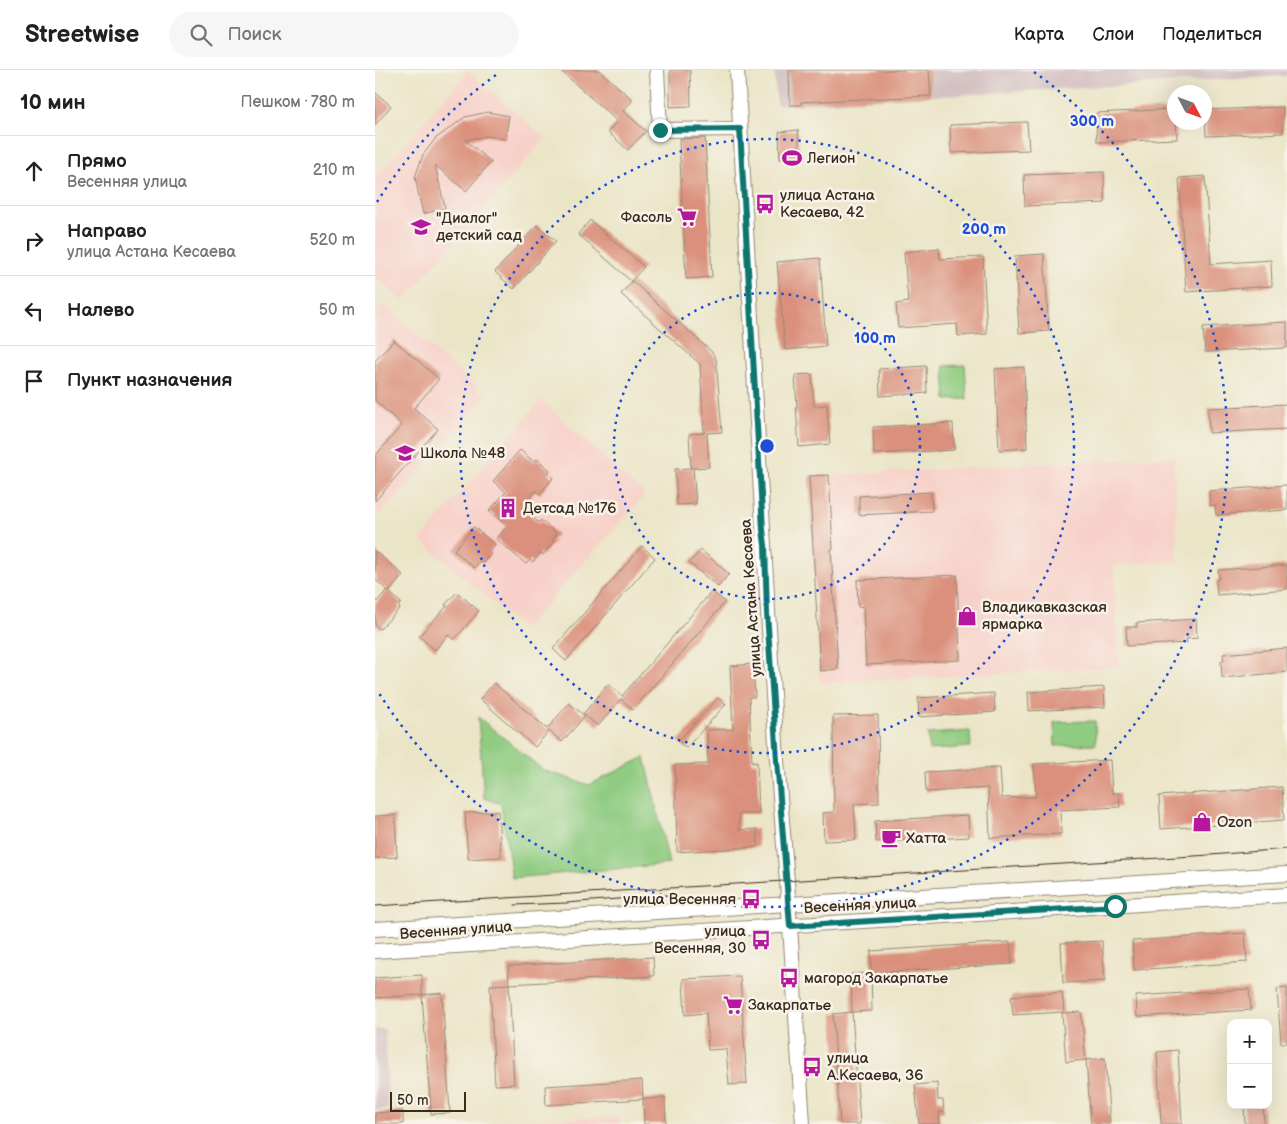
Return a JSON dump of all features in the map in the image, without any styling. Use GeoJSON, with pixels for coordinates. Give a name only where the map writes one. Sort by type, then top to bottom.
{"type":"FeatureCollection","features":[{"type":"Feature","properties":{"kind":"street"},"geometry":{"type":"LineString","coordinates":[[657,70],[660,130],[740,129]]}},
{"type":"Feature","properties":{"kind":"street","name":"улица Астана Кесаева"},"geometry":{"type":"LineString","coordinates":[[737,70],[765,545],[767,613],[803,1124]]}},
{"type":"Feature","properties":{"kind":"street","name":"Весенняя улица"},"geometry":{"type":"LineString","coordinates":[[375,929],[1287,874]]}},
{"type":"Feature","properties":{"kind":"street","name":"Весенняя улица"},"geometry":{"type":"LineString","coordinates":[[375,951],[1287,895]]}},
{"type":"Feature","properties":{"kind":"shaded area"},"geometry":{"type":"Polygon","coordinates":[[[774,70],[1287,70],[1287,76],[777,105],[774,70]]]}},
{"type":"Feature","properties":{"kind":"shaded area","name":"\"Диалог\" детский сад"},"geometry":{"type":"Polygon","coordinates":[[[468,71],[545,138],[403,301],[375,277],[375,178],[468,71]]]}},
{"type":"Feature","properties":{"kind":"shaded area","name":"Школа №48"},"geometry":{"type":"Polygon","coordinates":[[[383,304],[486,396],[380,515],[375,510],[375,313],[383,304]]]}},
{"type":"Feature","properties":{"kind":"shaded area"},"geometry":{"type":"Polygon","coordinates":[[[541,400],[644,494],[524,629],[420,540],[541,400]]]}},
{"type":"Feature","properties":{"kind":"shaded area","name":"Владикавказская ярмарка"},"geometry":{"type":"Polygon","coordinates":[[[1174,457],[1178,561],[1114,565],[1119,667],[820,683],[809,476],[1174,457]]]}},
{"type":"Feature","properties":{"kind":"shaded area"},"geometry":{"type":"Polygon","coordinates":[[[375,1029],[385,1029],[388,1109],[375,1110],[375,1029]]]}},
{"type":"Feature","properties":{"kind":"shaded area"},"geometry":{"type":"Polygon","coordinates":[[[618,1116],[619,1124],[503,1124],[503,1122],[618,1116]]]}},
{"type":"Feature","properties":{"kind":"green space"},"geometry":{"type":"Polygon","coordinates":[[[965,365],[967,399],[946,400],[944,366],[965,365]]]}},
{"type":"Feature","properties":{"kind":"green space"},"geometry":{"type":"Polygon","coordinates":[[[478,717],[543,770],[589,785],[645,757],[669,864],[512,878],[501,804],[484,798],[478,717]]]}},
{"type":"Feature","properties":{"kind":"green space"},"geometry":{"type":"Polygon","coordinates":[[[1095,721],[1096,744],[1055,746],[1054,722],[1095,721]]]}},
{"type":"Feature","properties":{"kind":"green space"},"geometry":{"type":"Polygon","coordinates":[[[970,731],[971,747],[929,750],[928,734],[970,731]]]}},
{"type":"Feature","properties":{"kind":"building"},"geometry":{"type":"Polygon","coordinates":[[[560,70],[599,70],[633,100],[623,111],[646,131],[628,150],[608,132],[617,121],[560,70]]]}},
{"type":"Feature","properties":{"kind":"building"},"geometry":{"type":"Polygon","coordinates":[[[670,70],[690,70],[691,106],[670,107],[670,70]]]}},
{"type":"Feature","properties":{"kind":"building"},"geometry":{"type":"Polygon","coordinates":[[[789,70],[929,70],[931,96],[801,102],[801,105],[790,105],[789,70]]]}},
{"type":"Feature","properties":{"kind":"building"},"geometry":{"type":"Polygon","coordinates":[[[375,92],[391,106],[375,125],[375,92]]]}},
{"type":"Feature","properties":{"kind":"building"},"geometry":{"type":"Polygon","coordinates":[[[1283,107],[1283,133],[1206,136],[1206,130],[1212,130],[1212,110],[1283,107]]]}},
{"type":"Feature","properties":{"kind":"building"},"geometry":{"type":"Polygon","coordinates":[[[1167,109],[1167,130],[1176,130],[1177,139],[1097,142],[1096,113],[1167,109]]]}},
{"type":"Feature","properties":{"kind":"building"},"geometry":{"type":"Polygon","coordinates":[[[488,112],[509,116],[505,139],[487,136],[465,140],[491,162],[466,191],[435,165],[445,208],[423,214],[415,177],[423,155],[435,139],[465,117],[488,112]]]}},
{"type":"Feature","properties":{"kind":"building"},"geometry":{"type":"Polygon","coordinates":[[[1027,122],[1029,150],[951,153],[950,125],[1027,122]]]}},
{"type":"Feature","properties":{"kind":"building"},"geometry":{"type":"Polygon","coordinates":[[[798,130],[800,158],[780,159],[779,132],[798,130]]]}},
{"type":"Feature","properties":{"kind":"building"},"geometry":{"type":"Polygon","coordinates":[[[705,138],[712,277],[686,279],[679,139],[705,138]]]}},
{"type":"Feature","properties":{"kind":"building"},"geometry":{"type":"Polygon","coordinates":[[[1104,172],[1105,203],[1025,206],[1024,175],[1104,172]]]}},
{"type":"Feature","properties":{"kind":"building"},"geometry":{"type":"Polygon","coordinates":[[[1205,176],[1211,264],[1271,260],[1272,286],[1186,292],[1179,178],[1205,176]]]}},
{"type":"Feature","properties":{"kind":"building"},"geometry":{"type":"Polygon","coordinates":[[[590,220],[644,267],[631,281],[578,234],[590,220]]]}},
{"type":"Feature","properties":{"kind":"building"},"geometry":{"type":"Polygon","coordinates":[[[537,225],[556,241],[514,289],[495,272],[537,225]]]}},
{"type":"Feature","properties":{"kind":"building"},"geometry":{"type":"Polygon","coordinates":[[[939,248],[940,259],[983,257],[987,334],[958,336],[957,324],[898,328],[896,304],[908,302],[904,252],[939,248]]]}},
{"type":"Feature","properties":{"kind":"building"},"geometry":{"type":"Polygon","coordinates":[[[1044,254],[1049,331],[1019,333],[1015,256],[1044,254]]]}},
{"type":"Feature","properties":{"kind":"building"},"geometry":{"type":"Polygon","coordinates":[[[820,258],[826,346],[785,350],[777,262],[820,258]]]}},
{"type":"Feature","properties":{"kind":"building"},"geometry":{"type":"Polygon","coordinates":[[[632,281],[711,351],[716,359],[722,432],[707,433],[709,467],[693,468],[696,504],[677,505],[675,469],[691,468],[689,434],[704,433],[700,364],[621,294],[632,281]]]}},
{"type":"Feature","properties":{"kind":"building"},"geometry":{"type":"Polygon","coordinates":[[[1287,322],[1287,348],[1205,352],[1203,327],[1287,322]]]}},
{"type":"Feature","properties":{"kind":"building"},"geometry":{"type":"Polygon","coordinates":[[[394,340],[439,379],[414,408],[438,429],[375,501],[375,456],[402,425],[375,401],[375,361],[394,340]]]}},
{"type":"Feature","properties":{"kind":"building"},"geometry":{"type":"Polygon","coordinates":[[[926,366],[927,393],[880,396],[879,369],[926,366]]]}},
{"type":"Feature","properties":{"kind":"building"},"geometry":{"type":"Polygon","coordinates":[[[1024,367],[1027,448],[999,450],[995,369],[1024,367]]]}},
{"type":"Feature","properties":{"kind":"building"},"geometry":{"type":"Polygon","coordinates":[[[812,374],[814,406],[827,405],[830,444],[799,447],[795,375],[812,374]]]}},
{"type":"Feature","properties":{"kind":"building"},"geometry":{"type":"Polygon","coordinates":[[[1287,404],[1287,429],[1209,433],[1208,408],[1287,404]]]}},
{"type":"Feature","properties":{"kind":"building"},"geometry":{"type":"Polygon","coordinates":[[[953,423],[954,450],[874,454],[873,427],[953,423]]]}},
{"type":"Feature","properties":{"kind":"building","name":"Детсад №176"},"geometry":{"type":"Polygon","coordinates":[[[520,450],[534,462],[537,459],[550,470],[548,473],[553,478],[540,494],[536,491],[525,503],[527,505],[523,509],[539,523],[541,520],[557,534],[552,540],[554,542],[543,555],[541,553],[533,562],[530,560],[526,564],[496,539],[507,526],[489,511],[506,492],[493,481],[520,450]]]}},
{"type":"Feature","properties":{"kind":"building"},"geometry":{"type":"Polygon","coordinates":[[[829,475],[838,669],[820,671],[809,476],[829,475]]]}},
{"type":"Feature","properties":{"kind":"building"},"geometry":{"type":"Polygon","coordinates":[[[1287,485],[1287,510],[1216,515],[1215,505],[1210,506],[1209,491],[1287,485]]]}},
{"type":"Feature","properties":{"kind":"building"},"geometry":{"type":"Polygon","coordinates":[[[931,492],[932,511],[859,515],[859,496],[931,492]]]}},
{"type":"Feature","properties":{"kind":"building"},"geometry":{"type":"Polygon","coordinates":[[[474,527],[495,545],[489,552],[491,554],[483,563],[480,561],[474,568],[454,550],[474,527]]]}},
{"type":"Feature","properties":{"kind":"building"},"geometry":{"type":"Polygon","coordinates":[[[642,546],[655,558],[566,661],[553,649],[642,546]]]}},
{"type":"Feature","properties":{"kind":"building"},"geometry":{"type":"Polygon","coordinates":[[[701,550],[729,574],[718,587],[689,563],[701,550]]]}},
{"type":"Feature","properties":{"kind":"building"},"geometry":{"type":"Polygon","coordinates":[[[375,551],[403,575],[389,592],[375,579],[375,551]]]}},
{"type":"Feature","properties":{"kind":"building"},"geometry":{"type":"Polygon","coordinates":[[[1287,565],[1287,589],[1217,595],[1216,580],[1219,579],[1218,570],[1287,565]]]}},
{"type":"Feature","properties":{"kind":"building"},"geometry":{"type":"Polygon","coordinates":[[[957,575],[960,660],[866,665],[863,606],[858,607],[857,580],[957,575]]]}},
{"type":"Feature","properties":{"kind":"building"},"geometry":{"type":"Polygon","coordinates":[[[387,590],[401,603],[398,606],[400,608],[380,629],[375,625],[375,604],[387,590]]]}},
{"type":"Feature","properties":{"kind":"building"},"geometry":{"type":"Polygon","coordinates":[[[712,591],[725,602],[633,710],[621,699],[598,726],[583,714],[608,684],[622,696],[712,591]]]}},
{"type":"Feature","properties":{"kind":"building"},"geometry":{"type":"Polygon","coordinates":[[[457,592],[479,611],[454,640],[448,635],[435,650],[419,636],[447,606],[445,605],[457,592]]]}},
{"type":"Feature","properties":{"kind":"building"},"geometry":{"type":"Polygon","coordinates":[[[1196,619],[1197,638],[1186,639],[1187,643],[1127,646],[1126,627],[1137,627],[1136,623],[1196,619]]]}},
{"type":"Feature","properties":{"kind":"building"},"geometry":{"type":"Polygon","coordinates":[[[1287,648],[1287,672],[1222,678],[1221,661],[1224,661],[1223,654],[1287,648]]]}},
{"type":"Feature","properties":{"kind":"building"},"geometry":{"type":"Polygon","coordinates":[[[753,664],[755,697],[749,697],[752,763],[757,762],[759,814],[739,814],[739,830],[757,829],[758,847],[677,852],[675,765],[708,764],[707,730],[733,729],[730,666],[753,664]]]}},
{"type":"Feature","properties":{"kind":"building"},"geometry":{"type":"Polygon","coordinates":[[[494,683],[547,729],[569,703],[585,716],[562,742],[549,731],[535,747],[480,699],[494,683]]]}},
{"type":"Feature","properties":{"kind":"building"},"geometry":{"type":"Polygon","coordinates":[[[1104,687],[1105,707],[1029,711],[1028,692],[1104,687]]]}},
{"type":"Feature","properties":{"kind":"building"},"geometry":{"type":"Polygon","coordinates":[[[994,693],[995,712],[919,717],[918,698],[994,693]]]}},
{"type":"Feature","properties":{"kind":"building"},"geometry":{"type":"Polygon","coordinates":[[[718,698],[726,704],[686,748],[678,741],[718,698]]]}},
{"type":"Feature","properties":{"kind":"building"},"geometry":{"type":"Polygon","coordinates":[[[878,715],[879,803],[854,804],[856,840],[824,841],[823,813],[834,812],[833,716],[878,715]]]}},
{"type":"Feature","properties":{"kind":"building"},"geometry":{"type":"Polygon","coordinates":[[[1110,760],[1112,793],[1119,793],[1120,807],[1060,810],[1061,834],[990,838],[988,788],[926,792],[925,772],[1000,768],[1002,798],[1036,797],[1034,764],[1110,760]]]}},
{"type":"Feature","properties":{"kind":"building"},"geometry":{"type":"Polygon","coordinates":[[[1282,787],[1284,820],[1161,829],[1159,796],[1282,787]]]}},
{"type":"Feature","properties":{"kind":"building"},"geometry":{"type":"Polygon","coordinates":[[[498,811],[501,857],[468,859],[465,813],[498,811]]]}},
{"type":"Feature","properties":{"kind":"building"},"geometry":{"type":"Polygon","coordinates":[[[395,815],[397,857],[375,858],[375,816],[395,815]]]}},
{"type":"Feature","properties":{"kind":"building"},"geometry":{"type":"Polygon","coordinates":[[[968,815],[969,837],[876,842],[875,821],[968,815]]]}},
{"type":"Feature","properties":{"kind":"building"},"geometry":{"type":"Polygon","coordinates":[[[1245,933],[1247,962],[1134,970],[1132,941],[1245,933]]]}},
{"type":"Feature","properties":{"kind":"building"},"geometry":{"type":"Polygon","coordinates":[[[1102,941],[1105,981],[1063,983],[1061,943],[1102,941]]]}},
{"type":"Feature","properties":{"kind":"building"},"geometry":{"type":"Polygon","coordinates":[[[1010,942],[1012,964],[871,973],[871,951],[1010,942]]]}},
{"type":"Feature","properties":{"kind":"building"},"geometry":{"type":"Polygon","coordinates":[[[653,957],[654,976],[509,984],[508,966],[653,957]]]}},
{"type":"Feature","properties":{"kind":"building"},"geometry":{"type":"Polygon","coordinates":[[[871,973],[872,1011],[852,1012],[851,974],[871,973]]]}},
{"type":"Feature","properties":{"kind":"building"},"geometry":{"type":"Polygon","coordinates":[[[422,975],[422,995],[375,998],[375,978],[422,975]]]}},
{"type":"Feature","properties":{"kind":"building"},"geometry":{"type":"Polygon","coordinates":[[[740,976],[747,1084],[729,1085],[726,1049],[708,1050],[706,1013],[685,1015],[683,979],[740,976]]]}},
{"type":"Feature","properties":{"kind":"building"},"geometry":{"type":"Polygon","coordinates":[[[509,984],[514,1084],[495,1085],[490,985],[509,984]]]}},
{"type":"Feature","properties":{"kind":"building"},"geometry":{"type":"Polygon","coordinates":[[[1287,988],[1287,1043],[1281,1043],[1277,989],[1287,988]]]}},
{"type":"Feature","properties":{"kind":"building"},"geometry":{"type":"Polygon","coordinates":[[[1249,989],[1251,1010],[1137,1017],[1136,996],[1249,989]]]}},
{"type":"Feature","properties":{"kind":"building"},"geometry":{"type":"Polygon","coordinates":[[[1062,992],[1064,1012],[1013,1015],[1011,996],[1062,992]]]}},
{"type":"Feature","properties":{"kind":"building"},"geometry":{"type":"Polygon","coordinates":[[[442,993],[450,1113],[431,1114],[422,995],[442,993]]]}},
{"type":"Feature","properties":{"kind":"building"},"geometry":{"type":"Polygon","coordinates":[[[852,1012],[860,1124],[840,1124],[833,1014],[852,1012]]]}},
{"type":"Feature","properties":{"kind":"building"},"geometry":{"type":"Polygon","coordinates":[[[1081,1012],[1086,1060],[1066,1062],[1062,1013],[1081,1012]]]}},
{"type":"Feature","properties":{"kind":"building"},"geometry":{"type":"Polygon","coordinates":[[[1178,1050],[1182,1124],[1161,1124],[1157,1052],[1178,1050]]]}},
{"type":"Feature","properties":{"kind":"building"},"geometry":{"type":"Polygon","coordinates":[[[1105,1058],[1110,1124],[1091,1124],[1086,1060],[1105,1058]]]}},
{"type":"Feature","properties":{"kind":"building"},"geometry":{"type":"Polygon","coordinates":[[[642,1080],[643,1099],[546,1105],[545,1086],[642,1080]]]}},
{"type":"Feature","properties":{"kind":"building"},"geometry":{"type":"Polygon","coordinates":[[[937,1083],[938,1100],[943,1100],[944,1112],[939,1112],[940,1124],[919,1124],[915,1085],[937,1083]]]}},
{"type":"Feature","properties":{"kind":"building"},"geometry":{"type":"Polygon","coordinates":[[[665,1098],[666,1124],[644,1124],[643,1099],[665,1098]]]}},
{"type":"Feature","properties":{"kind":"building"},"geometry":{"type":"Polygon","coordinates":[[[1244,1109],[1263,1109],[1264,1124],[1245,1124],[1244,1109]]]}},
{"type":"Feature","properties":{"kind":"building"},"geometry":{"type":"Polygon","coordinates":[[[403,1111],[403,1124],[375,1124],[375,1113],[403,1111]]]}},
{"type":"Feature","properties":{"kind":"tram line"},"geometry":{"type":"LineString","coordinates":[[375,906],[1287,849]]}},
{"type":"Feature","properties":{"kind":"tram line"},"geometry":{"type":"LineString","coordinates":[[515,905],[669,895]]}},
{"type":"Feature","properties":{"kind":"place","name":"Легион"},"geometry":{"type":"Point","coordinates":[792,158]}},
{"type":"Feature","properties":{"kind":"place","name":"улица Астана Кесаева, 42"},"geometry":{"type":"Point","coordinates":[765,204]}},
{"type":"Feature","properties":{"kind":"place","name":"Фасоль"},"geometry":{"type":"Point","coordinates":[687,217]}},
{"type":"Feature","properties":{"kind":"place","name":"\"Диалог\" детский сад"},"geometry":{"type":"Point","coordinates":[421,227]}},
{"type":"Feature","properties":{"kind":"place","name":"Школа №48"},"geometry":{"type":"Point","coordinates":[405,453]}},
{"type":"Feature","properties":{"kind":"place","name":"Детсад №176"},"geometry":{"type":"Point","coordinates":[508,508]}},
{"type":"Feature","properties":{"kind":"place","name":"Владикавказская ярмарка"},"geometry":{"type":"Point","coordinates":[967,616]}},
{"type":"Feature","properties":{"kind":"place","name":"Ozon"},"geometry":{"type":"Point","coordinates":[1202,822]}},
{"type":"Feature","properties":{"kind":"place","name":"Хатта"},"geometry":{"type":"Point","coordinates":[891,838]}},
{"type":"Feature","properties":{"kind":"place","name":"улица Весенняя"},"geometry":{"type":"Point","coordinates":[751,899]}},
{"type":"Feature","properties":{"kind":"place","name":"улица Весенняя, 30"},"geometry":{"type":"Point","coordinates":[761,940]}},
{"type":"Feature","properties":{"kind":"place","name":"магород Закарпатье"},"geometry":{"type":"Point","coordinates":[789,978]}},
{"type":"Feature","properties":{"kind":"place","name":"Закарпатье"},"geometry":{"type":"Point","coordinates":[733,1005]}},
{"type":"Feature","properties":{"kind":"place","name":"улица А.Кесаева, 36"},"geometry":{"type":"Point","coordinates":[812,1067]}},
{"type":"Feature","properties":{"kind":"route"},"geometry":{"type":"LineString","coordinates":[[660,130],[740,129],[765,545],[767,613],[790,926],[1115,906]]}}]}
